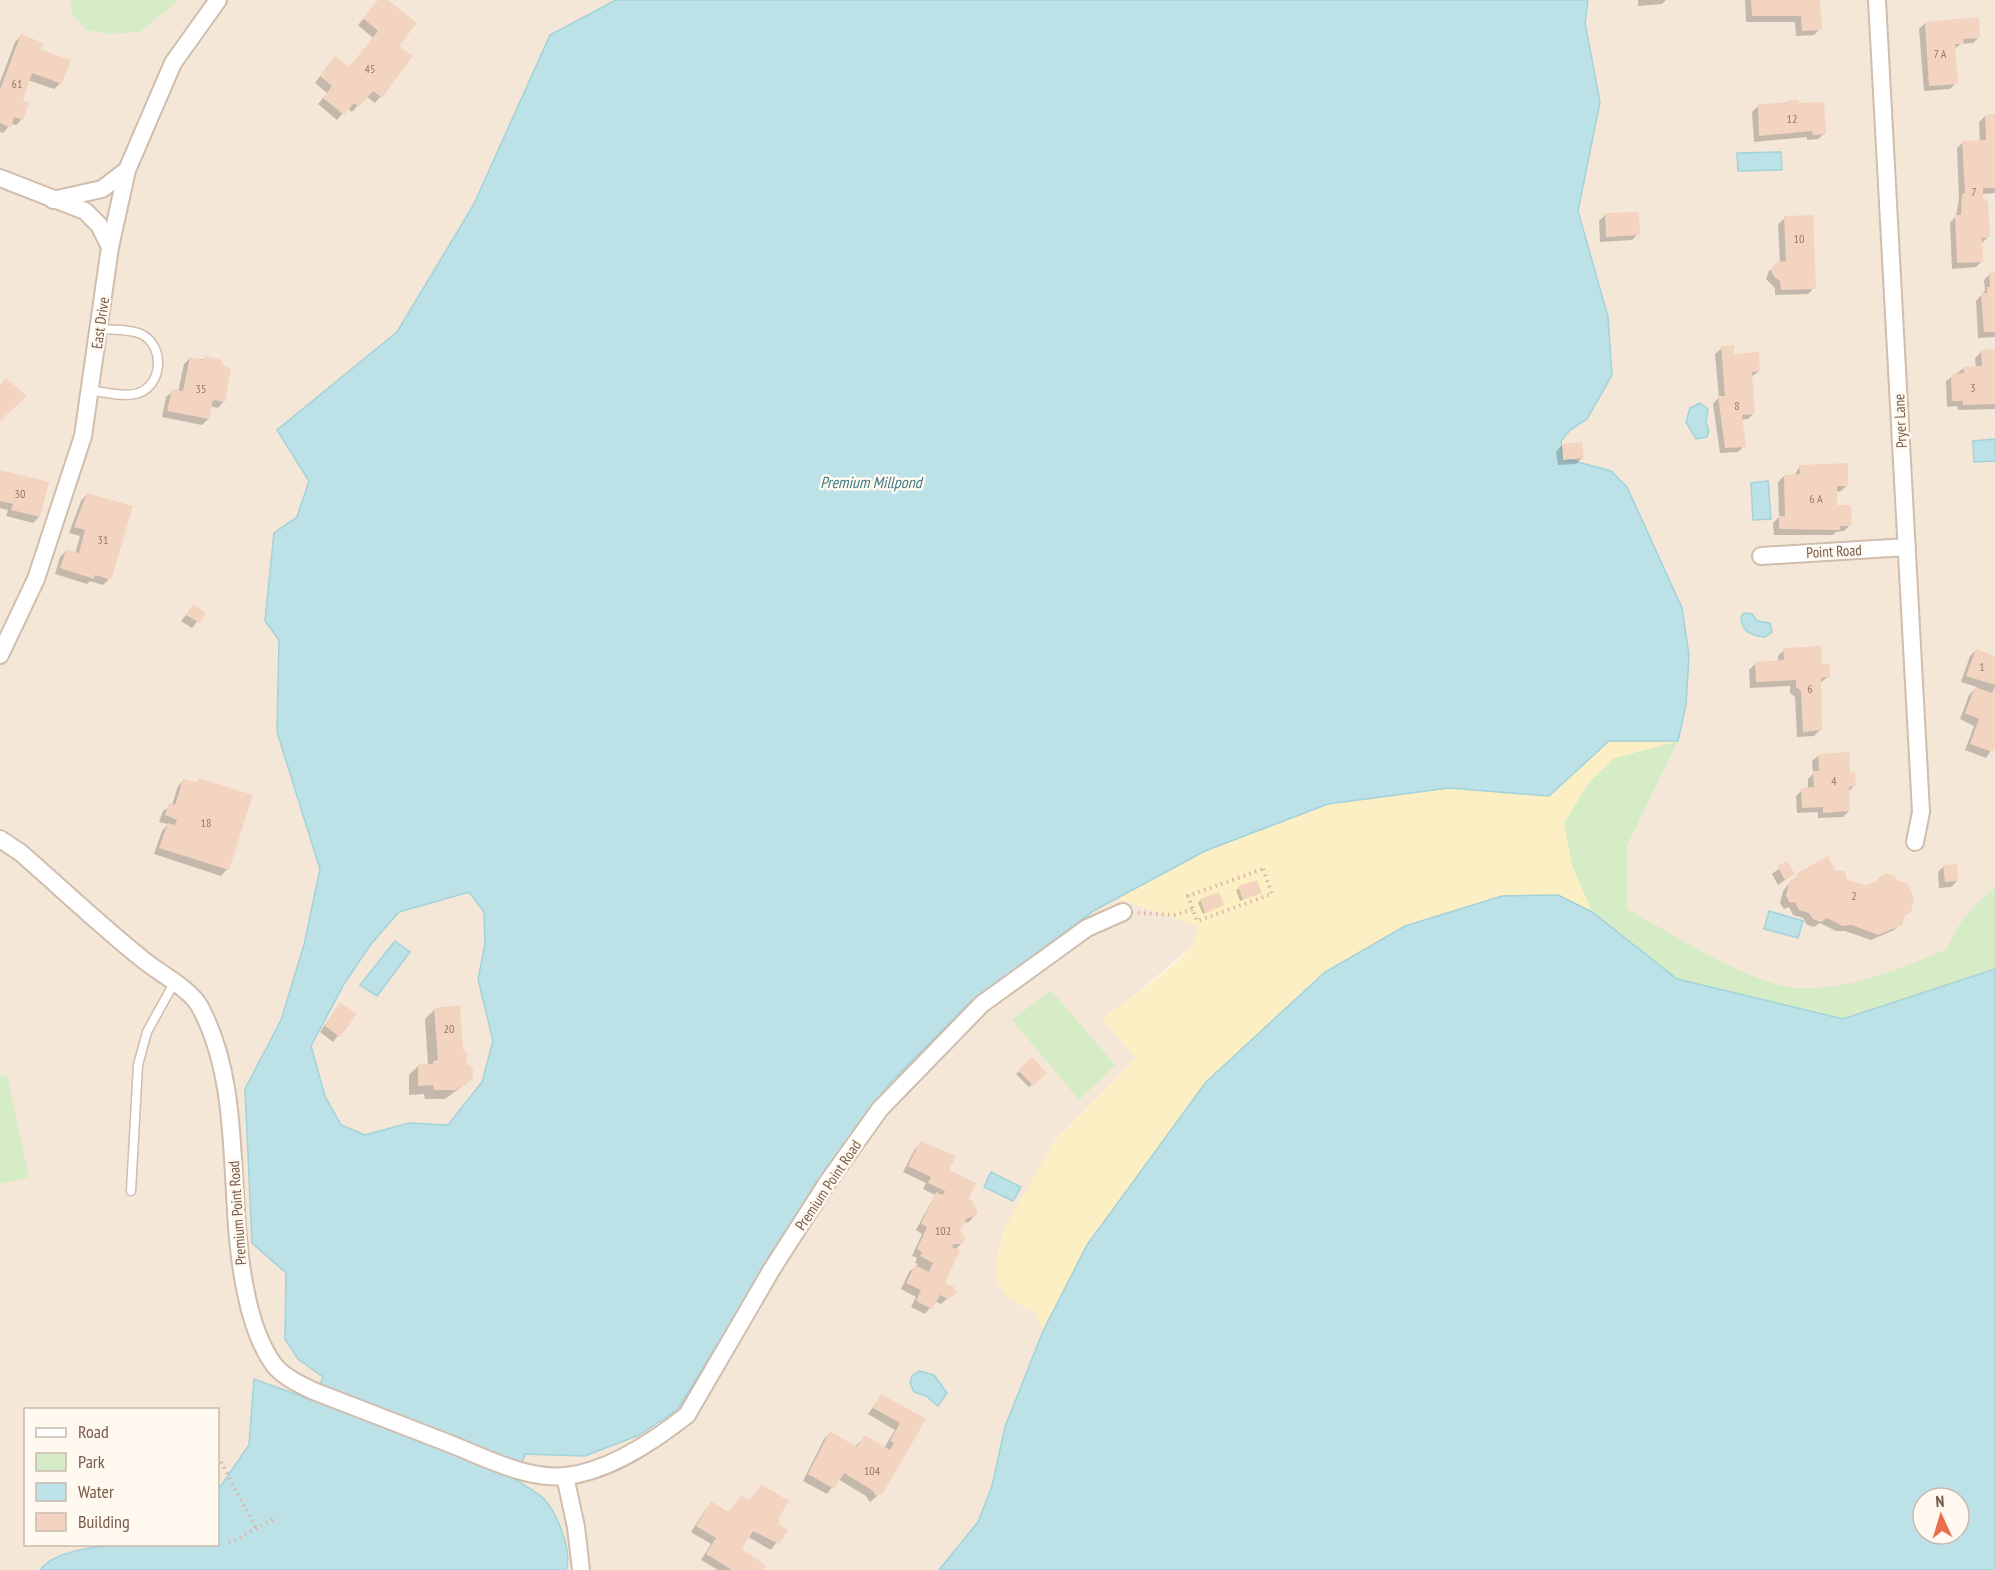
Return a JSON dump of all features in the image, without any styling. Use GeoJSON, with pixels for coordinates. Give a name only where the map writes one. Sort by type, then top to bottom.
{"type":"FeatureCollection","features":[{"type":"Feature","properties":{"kind":"street","name":"East Drive"},"geometry":{"type":"LineString","coordinates":[[0,655],[36,579],[82,436],[100,329],[110,247],[127,170],[173,63],[218,0]]}},
{"type":"Feature","properties":{"kind":"street","name":"Pryer Lane"},"geometry":{"type":"LineString","coordinates":[[1877,0],[1921,812],[1915,842]]}},
{"type":"Feature","properties":{"kind":"street"},"geometry":{"type":"LineString","coordinates":[[53,200],[102,189],[127,170]]}},
{"type":"Feature","properties":{"kind":"street"},"geometry":{"type":"LineString","coordinates":[[0,178],[85,211],[99,225],[110,247]]}},
{"type":"Feature","properties":{"kind":"street","name":"Point Road"},"geometry":{"type":"LineString","coordinates":[[1761,556],[1907,547]]}},
{"type":"Feature","properties":{"kind":"street","name":"Premium Point Road"},"geometry":{"type":"LineString","coordinates":[[0,839],[21,853],[142,960],[198,1004],[220,1052],[232,1148],[241,1271],[251,1319],[275,1366],[291,1380],[316,1392],[521,1471],[565,1476],[598,1467],[627,1454],[666,1432],[687,1415],[772,1269],[827,1183],[880,1109],[982,1004],[1087,928],[1124,912]]}},
{"type":"Feature","properties":{"kind":"street"},"geometry":{"type":"LineString","coordinates":[[565,1476],[576,1527],[581,1570]]}},
{"type":"Feature","properties":{"kind":"lane"},"geometry":{"type":"LineString","coordinates":[[89,390],[134,395],[147,390],[157,374],[159,352],[153,342],[140,334],[100,329]]}},
{"type":"Feature","properties":{"kind":"lane"},"geometry":{"type":"LineString","coordinates":[[131,1191],[138,1065],[147,1032],[174,983]]}},
{"type":"Feature","properties":{"kind":"path"},"geometry":{"type":"LineString","coordinates":[[1263,869],[1272,894],[1197,921],[1193,909],[1188,896],[1263,869]]}},
{"type":"Feature","properties":{"kind":"path"},"geometry":{"type":"LineString","coordinates":[[1124,912],[1176,915],[1193,909]]}},
{"type":"Feature","properties":{"kind":"path"},"geometry":{"type":"LineString","coordinates":[[221,1462],[256,1528]]}},
{"type":"Feature","properties":{"kind":"path"},"geometry":{"type":"LineString","coordinates":[[229,1543],[276,1517]]}},
{"type":"Feature","properties":{"kind":"shaded area"},"geometry":{"type":"Polygon","coordinates":[[[0,0],[616,0],[550,35],[474,204],[397,332],[277,430],[309,481],[265,621],[279,639],[277,732],[320,869],[304,945],[281,1020],[245,1090],[252,1243],[286,1273],[285,1339],[298,1359],[323,1377],[314,1401],[254,1380],[249,1445],[219,1489],[219,1408],[24,1408],[24,1546],[95,1546],[46,1562],[40,1570],[0,1570],[0,0]]]}},
{"type":"Feature","properties":{"kind":"shaded area"},"geometry":{"type":"Polygon","coordinates":[[[1588,0],[1995,0],[1995,969],[1843,1019],[1626,939],[1627,846],[1678,741],[1563,458],[1561,441],[1570,430],[1587,419],[1608,317],[1578,211],[1600,102],[1585,23],[1588,0]]]}},
{"type":"Feature","properties":{"kind":"shaded area"},"geometry":{"type":"Polygon","coordinates":[[[470,892],[484,912],[485,944],[478,979],[493,1041],[482,1082],[448,1125],[409,1123],[365,1135],[341,1125],[325,1096],[311,1046],[344,984],[371,944],[399,912],[470,892]]]}},
{"type":"Feature","properties":{"kind":"shaded area"},"geometry":{"type":"Polygon","coordinates":[[[1117,898],[1198,926],[1195,943],[1103,1020],[1136,1058],[1054,1142],[1006,1296],[1036,1313],[1043,1331],[1005,1427],[992,1486],[978,1522],[939,1570],[566,1570],[568,1563],[561,1527],[544,1499],[516,1480],[525,1454],[678,1409],[812,1189],[888,1085],[969,1003],[1095,910],[1117,898]]]}},
{"type":"Feature","properties":{"kind":"green space"},"geometry":{"type":"Polygon","coordinates":[[[71,0],[179,0],[140,32],[109,34],[86,30],[72,14],[71,0]]]}},
{"type":"Feature","properties":{"kind":"green space"},"geometry":{"type":"Polygon","coordinates":[[[1678,741],[1627,846],[1627,909],[1711,956],[1757,978],[1778,985],[1817,988],[1874,977],[1947,949],[1967,915],[1995,887],[1995,969],[1843,1019],[1677,979],[1592,912],[1572,866],[1564,823],[1588,783],[1614,758],[1678,741]]]}},
{"type":"Feature","properties":{"kind":"green space"},"geometry":{"type":"Polygon","coordinates":[[[1051,990],[1115,1065],[1079,1100],[1012,1020],[1051,990]]]}},
{"type":"Feature","properties":{"kind":"green space"},"geometry":{"type":"Polygon","coordinates":[[[7,1075],[29,1177],[0,1184],[0,1076],[7,1075]]]}},
{"type":"Feature","properties":{"kind":"sand"},"geometry":{"type":"Polygon","coordinates":[[[1609,741],[1678,741],[1614,758],[1588,783],[1564,823],[1572,866],[1592,912],[1558,895],[1405,926],[1325,972],[1206,1082],[1087,1245],[1043,1331],[1036,1313],[1006,1296],[997,1282],[995,1265],[1005,1227],[1054,1142],[1136,1058],[1102,1019],[1174,964],[1196,938],[1198,926],[1117,898],[1205,851],[1328,804],[1449,788],[1549,796],[1609,741]]]}},
{"type":"Feature","properties":{"kind":"water","name":"Premium Millpond"},"geometry":{"type":"Polygon","coordinates":[[[616,0],[1588,0],[1585,23],[1600,102],[1578,211],[1608,317],[1612,375],[1587,419],[1570,430],[1561,441],[1563,458],[1611,471],[1627,487],[1682,608],[1689,655],[1686,705],[1678,741],[1609,741],[1549,796],[1449,788],[1328,804],[1205,851],[1095,910],[969,1003],[888,1085],[812,1189],[678,1409],[639,1435],[585,1456],[525,1454],[516,1480],[541,1496],[554,1513],[566,1543],[568,1562],[566,1570],[40,1570],[53,1559],[96,1547],[219,1546],[219,1489],[249,1445],[254,1379],[314,1401],[323,1377],[298,1359],[285,1339],[286,1273],[252,1243],[245,1089],[281,1020],[304,945],[320,869],[277,732],[279,640],[265,621],[274,533],[297,517],[309,481],[277,430],[397,332],[474,204],[550,35],[616,0]],[[469,892],[399,912],[371,944],[344,984],[311,1046],[325,1096],[341,1125],[365,1135],[409,1123],[448,1125],[482,1082],[493,1041],[478,979],[485,944],[484,912],[469,892]]]}},
{"type":"Feature","properties":{"kind":"water"},"geometry":{"type":"Polygon","coordinates":[[[1781,152],[1782,170],[1738,171],[1737,153],[1781,152]]]}},
{"type":"Feature","properties":{"kind":"water"},"geometry":{"type":"Polygon","coordinates":[[[1700,403],[1708,409],[1706,423],[1709,431],[1707,437],[1696,439],[1686,422],[1690,408],[1700,403]]]}},
{"type":"Feature","properties":{"kind":"water"},"geometry":{"type":"Polygon","coordinates":[[[1995,439],[1995,461],[1974,462],[1973,441],[1995,439]]]}},
{"type":"Feature","properties":{"kind":"water"},"geometry":{"type":"Polygon","coordinates":[[[1768,481],[1771,519],[1753,520],[1751,483],[1768,481]]]}},
{"type":"Feature","properties":{"kind":"water"},"geometry":{"type":"Polygon","coordinates":[[[1744,613],[1752,614],[1757,621],[1770,623],[1772,632],[1765,637],[1748,632],[1741,622],[1744,613]]]}},
{"type":"Feature","properties":{"kind":"water"},"geometry":{"type":"Polygon","coordinates":[[[1558,895],[1592,912],[1677,979],[1843,1019],[1995,969],[1995,1570],[939,1570],[978,1522],[992,1486],[1005,1427],[1043,1331],[1087,1245],[1206,1082],[1325,972],[1405,926],[1502,896],[1558,895]]]}},
{"type":"Feature","properties":{"kind":"water"},"geometry":{"type":"Polygon","coordinates":[[[1769,911],[1803,921],[1798,938],[1764,929],[1769,911]]]}},
{"type":"Feature","properties":{"kind":"water"},"geometry":{"type":"Polygon","coordinates":[[[395,941],[410,952],[377,996],[360,985],[395,941]]]}},
{"type":"Feature","properties":{"kind":"water"},"geometry":{"type":"Polygon","coordinates":[[[991,1172],[1021,1187],[1013,1201],[984,1187],[991,1172]]]}},
{"type":"Feature","properties":{"kind":"water"},"geometry":{"type":"Polygon","coordinates":[[[919,1371],[934,1375],[947,1393],[938,1406],[926,1396],[914,1392],[910,1383],[912,1376],[919,1371]]]}},
{"type":"Feature","properties":{"kind":"building"},"geometry":{"type":"Polygon","coordinates":[[[378,0],[388,0],[417,23],[399,46],[413,56],[382,98],[373,91],[359,107],[354,103],[344,115],[323,98],[332,86],[320,76],[335,56],[349,67],[378,31],[363,18],[378,0]]]}},
{"type":"Feature","properties":{"kind":"building"},"geometry":{"type":"Polygon","coordinates":[[[1751,0],[1820,0],[1822,30],[1802,31],[1801,16],[1752,16],[1751,0]]]}},
{"type":"Feature","properties":{"kind":"building"},"geometry":{"type":"Polygon","coordinates":[[[1979,17],[1980,38],[1963,39],[1964,44],[1955,44],[1958,84],[1929,86],[1925,22],[1979,17]]]}},
{"type":"Feature","properties":{"kind":"building"},"geometry":{"type":"Polygon","coordinates":[[[21,34],[43,43],[41,50],[71,60],[62,84],[32,73],[23,100],[29,103],[23,120],[14,117],[11,128],[0,123],[0,90],[21,34]]]}},
{"type":"Feature","properties":{"kind":"building"},"geometry":{"type":"Polygon","coordinates":[[[1787,100],[1799,100],[1799,103],[1824,102],[1826,134],[1813,135],[1812,131],[1759,136],[1758,104],[1787,103],[1787,100]]]}},
{"type":"Feature","properties":{"kind":"building"},"geometry":{"type":"Polygon","coordinates":[[[1995,114],[1995,188],[1983,188],[1983,198],[1988,202],[1990,237],[1982,238],[1983,262],[1957,263],[1955,215],[1961,215],[1962,194],[1965,193],[1962,141],[1986,140],[1985,115],[1995,114]]]}},
{"type":"Feature","properties":{"kind":"building"},"geometry":{"type":"Polygon","coordinates":[[[1639,212],[1640,235],[1606,237],[1605,213],[1639,212]]]}},
{"type":"Feature","properties":{"kind":"building"},"geometry":{"type":"Polygon","coordinates":[[[1813,215],[1816,289],[1781,290],[1780,281],[1774,277],[1771,270],[1776,262],[1786,261],[1784,216],[1813,215]]]}},
{"type":"Feature","properties":{"kind":"building"},"geometry":{"type":"Polygon","coordinates":[[[1995,272],[1995,332],[1984,332],[1981,294],[1987,293],[1987,287],[1990,287],[1989,273],[1995,272]]]}},
{"type":"Feature","properties":{"kind":"building"},"geometry":{"type":"Polygon","coordinates":[[[1734,345],[1734,354],[1759,352],[1760,371],[1752,372],[1755,414],[1742,415],[1746,447],[1725,448],[1718,396],[1725,396],[1721,346],[1734,345]]]}},
{"type":"Feature","properties":{"kind":"building"},"geometry":{"type":"Polygon","coordinates":[[[1995,349],[1995,404],[1963,405],[1963,401],[1952,401],[1951,374],[1964,373],[1963,367],[1982,366],[1981,350],[1995,349]]]}},
{"type":"Feature","properties":{"kind":"building"},"geometry":{"type":"Polygon","coordinates":[[[205,356],[222,360],[221,363],[231,369],[225,402],[213,400],[209,419],[167,411],[172,389],[183,391],[190,357],[204,360],[205,356]]]}},
{"type":"Feature","properties":{"kind":"building"},"geometry":{"type":"Polygon","coordinates":[[[6,378],[27,396],[0,421],[0,385],[6,378]]]}},
{"type":"Feature","properties":{"kind":"building"},"geometry":{"type":"Polygon","coordinates":[[[1582,442],[1584,458],[1563,460],[1562,444],[1582,442]]]}},
{"type":"Feature","properties":{"kind":"building"},"geometry":{"type":"Polygon","coordinates":[[[1848,463],[1848,486],[1837,486],[1837,505],[1851,505],[1852,526],[1840,526],[1840,530],[1779,529],[1779,516],[1785,516],[1784,475],[1800,474],[1799,465],[1848,463]]]}},
{"type":"Feature","properties":{"kind":"building"},"geometry":{"type":"Polygon","coordinates":[[[0,470],[49,482],[40,517],[11,510],[13,504],[0,501],[0,470]]]}},
{"type":"Feature","properties":{"kind":"building"},"geometry":{"type":"Polygon","coordinates":[[[87,493],[133,506],[111,580],[95,575],[94,579],[60,568],[66,550],[79,553],[85,530],[74,527],[87,493]]]}},
{"type":"Feature","properties":{"kind":"building"},"geometry":{"type":"Polygon","coordinates":[[[193,604],[206,613],[200,623],[186,615],[193,604]]]}},
{"type":"Feature","properties":{"kind":"building"},"geometry":{"type":"Polygon","coordinates":[[[1821,646],[1822,664],[1829,664],[1830,677],[1821,678],[1822,730],[1803,732],[1801,691],[1796,687],[1796,680],[1756,682],[1755,662],[1784,660],[1783,648],[1821,646]]]}},
{"type":"Feature","properties":{"kind":"building"},"geometry":{"type":"Polygon","coordinates":[[[1976,649],[1995,656],[1995,685],[1966,676],[1976,649]]]}},
{"type":"Feature","properties":{"kind":"building"},"geometry":{"type":"Polygon","coordinates":[[[1995,686],[1995,747],[1993,752],[1970,744],[1979,719],[1965,713],[1975,687],[1992,693],[1995,686]]]}},
{"type":"Feature","properties":{"kind":"building"},"geometry":{"type":"Polygon","coordinates":[[[1849,752],[1850,773],[1855,772],[1856,786],[1849,787],[1850,811],[1823,813],[1823,807],[1802,808],[1801,788],[1814,787],[1813,771],[1819,771],[1818,754],[1849,752]]]}},
{"type":"Feature","properties":{"kind":"building"},"geometry":{"type":"Polygon","coordinates":[[[199,778],[253,795],[229,870],[159,848],[168,823],[175,825],[177,820],[165,815],[169,803],[175,805],[183,779],[197,783],[199,778]]]}},
{"type":"Feature","properties":{"kind":"building"},"geometry":{"type":"Polygon","coordinates":[[[1828,856],[1836,871],[1845,871],[1847,880],[1866,885],[1876,882],[1878,878],[1887,873],[1895,876],[1898,881],[1907,883],[1914,898],[1911,912],[1905,916],[1902,925],[1878,935],[1852,925],[1843,926],[1827,918],[1821,922],[1813,919],[1809,913],[1799,910],[1795,902],[1790,903],[1786,896],[1789,883],[1798,877],[1796,874],[1828,856]]]}},
{"type":"Feature","properties":{"kind":"building"},"geometry":{"type":"Polygon","coordinates":[[[1787,861],[1795,874],[1785,880],[1777,866],[1787,861]]]}},
{"type":"Feature","properties":{"kind":"building"},"geometry":{"type":"Polygon","coordinates":[[[1957,864],[1958,881],[1945,882],[1943,865],[1957,864]]]}},
{"type":"Feature","properties":{"kind":"building"},"geometry":{"type":"Polygon","coordinates":[[[1257,880],[1262,893],[1243,900],[1238,886],[1257,880]]]}},
{"type":"Feature","properties":{"kind":"building"},"geometry":{"type":"Polygon","coordinates":[[[1219,892],[1224,905],[1205,913],[1200,899],[1219,892]]]}},
{"type":"Feature","properties":{"kind":"building"},"geometry":{"type":"Polygon","coordinates":[[[340,1002],[357,1014],[340,1037],[325,1026],[340,1002]]]}},
{"type":"Feature","properties":{"kind":"building"},"geometry":{"type":"Polygon","coordinates":[[[460,1005],[463,1049],[468,1053],[466,1063],[473,1069],[473,1079],[456,1090],[434,1090],[433,1085],[418,1086],[418,1064],[433,1064],[433,1061],[438,1060],[434,1008],[460,1005]]]}},
{"type":"Feature","properties":{"kind":"building"},"geometry":{"type":"Polygon","coordinates":[[[1032,1057],[1047,1073],[1033,1086],[1018,1070],[1032,1057]]]}},
{"type":"Feature","properties":{"kind":"building"},"geometry":{"type":"Polygon","coordinates":[[[920,1141],[956,1156],[949,1170],[976,1183],[969,1199],[974,1202],[978,1211],[976,1216],[967,1218],[960,1231],[965,1237],[963,1244],[954,1244],[952,1247],[960,1250],[945,1283],[954,1287],[957,1293],[948,1299],[940,1295],[932,1309],[916,1301],[921,1290],[906,1283],[915,1265],[929,1272],[933,1263],[920,1256],[922,1252],[917,1249],[927,1227],[921,1224],[936,1192],[943,1195],[945,1191],[928,1183],[931,1177],[908,1166],[920,1141]]]}},
{"type":"Feature","properties":{"kind":"building"},"geometry":{"type":"Polygon","coordinates":[[[881,1394],[926,1419],[883,1493],[876,1496],[872,1490],[844,1473],[834,1489],[808,1474],[830,1431],[857,1447],[864,1435],[890,1450],[894,1443],[890,1441],[900,1423],[873,1408],[881,1394]]]}},
{"type":"Feature","properties":{"kind":"building"},"geometry":{"type":"Polygon","coordinates":[[[761,1484],[789,1501],[778,1519],[780,1521],[778,1524],[788,1530],[779,1544],[753,1531],[742,1549],[766,1566],[763,1570],[732,1570],[706,1554],[716,1538],[696,1526],[711,1501],[728,1512],[741,1495],[750,1501],[761,1484]]]}}]}
